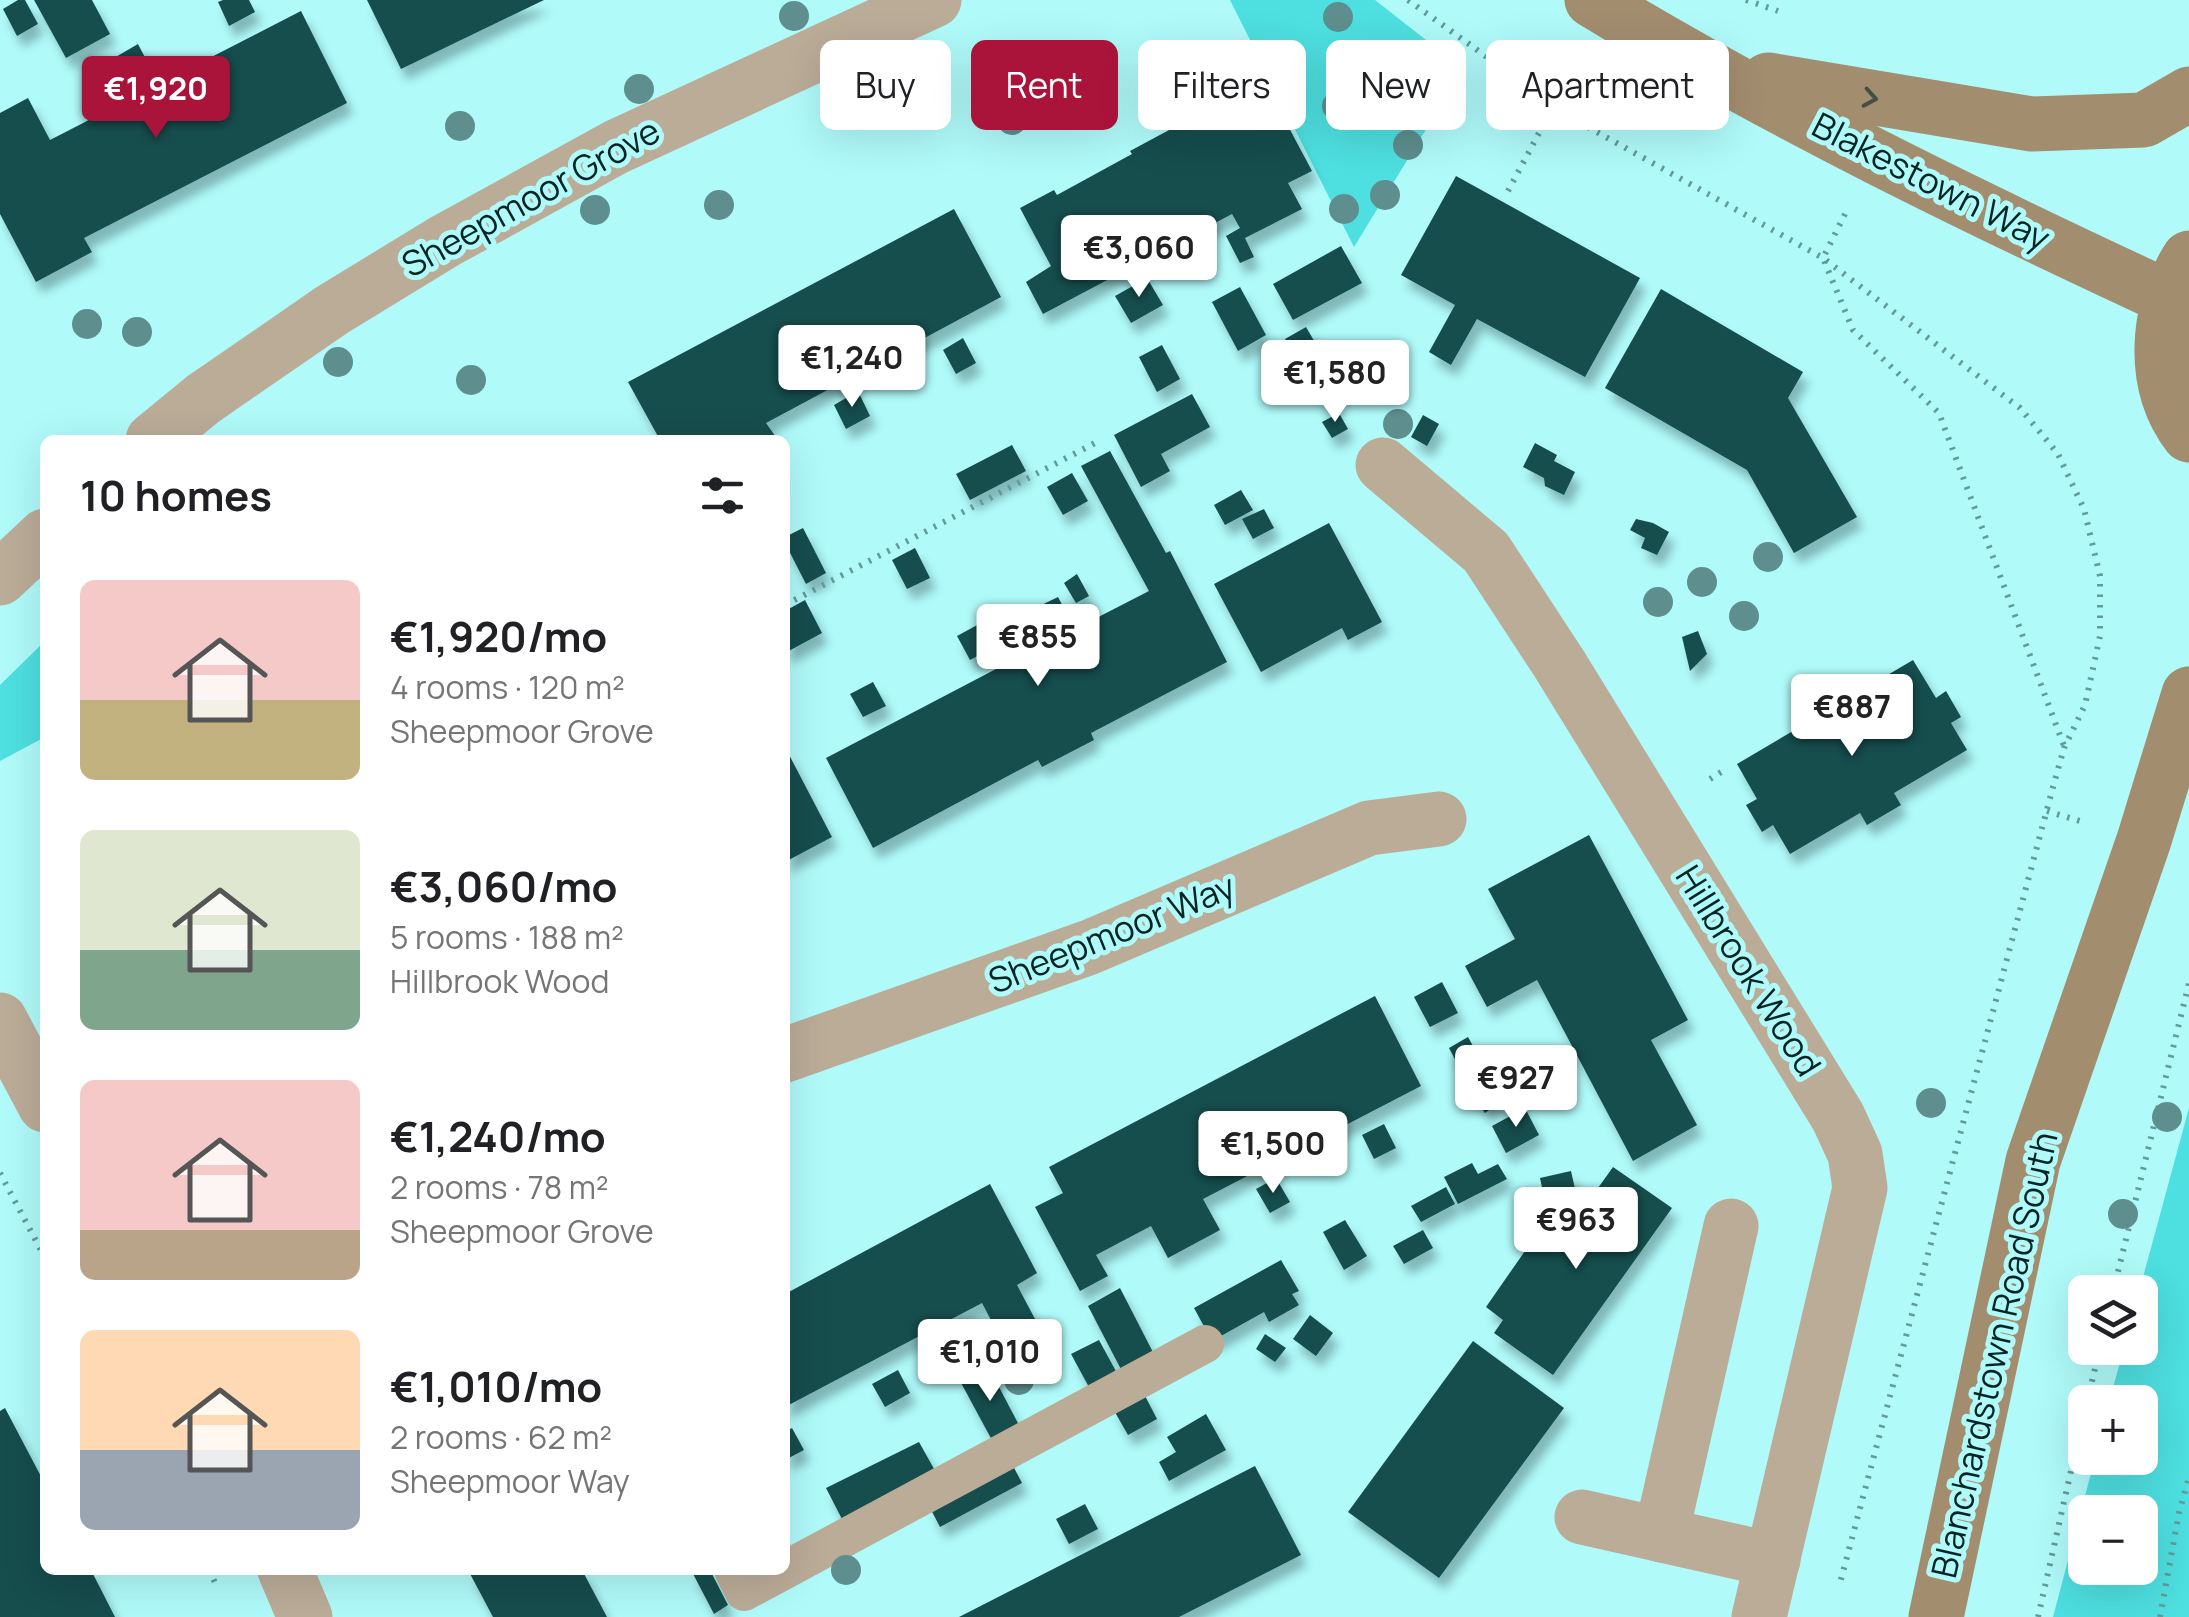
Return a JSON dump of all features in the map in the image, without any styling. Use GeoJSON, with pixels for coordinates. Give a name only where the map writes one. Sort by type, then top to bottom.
{"type":"FeatureCollection","features":[{"type":"Feature","properties":{"kind":"main road","name":"Blakestown Way"},"geometry":{"type":"LineString","coordinates":[[1592,0],[1658,40]]}},
{"type":"Feature","properties":{"kind":"main road"},"geometry":{"type":"LineString","coordinates":[[1729,73],[2032,124],[2144,120],[2189,94]]}},
{"type":"Feature","properties":{"kind":"main road","name":"Blakestown Way"},"geometry":{"type":"LineString","coordinates":[[1729,81],[1996,218],[2179,278]]}},
{"type":"Feature","properties":{"kind":"main road"},"geometry":{"type":"LineString","coordinates":[[2179,278],[2160,346],[2170,399],[2189,435]]}},
{"type":"Feature","properties":{"kind":"main road","name":"Blanchardstown Road South"},"geometry":{"type":"LineString","coordinates":[[1936,1617],[2033,1161],[2144,840],[2189,694]]}},
{"type":"Feature","properties":{"kind":"street","name":"Sheepmoor Grove"},"geometry":{"type":"LineString","coordinates":[[159,435],[203,398],[332,310],[445,241],[616,147],[934,0]]}},
{"type":"Feature","properties":{"kind":"street","name":"Hillbrook Wood"},"geometry":{"type":"LineString","coordinates":[[1383,465],[1486,552],[1818,1084],[1856,1154],[1860,1188],[1759,1617]]}},
{"type":"Feature","properties":{"kind":"street"},"geometry":{"type":"LineString","coordinates":[[0,578],[40,541]]}},
{"type":"Feature","properties":{"kind":"street","name":"Sheepmoor Way"},"geometry":{"type":"LineString","coordinates":[[790,1054],[1099,944],[1369,828],[1439,819]]}},
{"type":"Feature","properties":{"kind":"street"},"geometry":{"type":"LineString","coordinates":[[0,1020],[40,1095]]}},
{"type":"Feature","properties":{"kind":"street"},"geometry":{"type":"LineString","coordinates":[[1661,1535],[1730,1226]]}},
{"type":"Feature","properties":{"kind":"street"},"geometry":{"type":"LineString","coordinates":[[1582,1517],[1773,1560]]}},
{"type":"Feature","properties":{"kind":"street"},"geometry":{"type":"LineString","coordinates":[[287,1575],[306,1617]]}},
{"type":"Feature","properties":{"kind":"lane"},"geometry":{"type":"LineString","coordinates":[[790,1567],[1205,1344]]}},
{"type":"Feature","properties":{"kind":"lane"},"geometry":{"type":"LineString","coordinates":[[735,1575],[744,1592],[776,1575]]}},
{"type":"Feature","properties":{"kind":"path"},"geometry":{"type":"LineString","coordinates":[[1408,0],[1486,56]]}},
{"type":"Feature","properties":{"kind":"path"},"geometry":{"type":"LineString","coordinates":[[1508,191],[1541,130]]}},
{"type":"Feature","properties":{"kind":"path"},"geometry":{"type":"LineString","coordinates":[[1598,130],[1823,258],[2020,408],[2058,454],[2084,509],[2100,576],[2100,636],[2084,706],[2064,748],[2046,811],[1836,1598]]}},
{"type":"Feature","properties":{"kind":"path"},"geometry":{"type":"LineString","coordinates":[[1844,217],[1823,258],[1852,330],[1939,413],[2064,748]]}},
{"type":"Feature","properties":{"kind":"path"},"geometry":{"type":"LineString","coordinates":[[790,602],[1094,444]]}},
{"type":"Feature","properties":{"kind":"path"},"geometry":{"type":"LineString","coordinates":[[2046,811],[2095,826]]}},
{"type":"Feature","properties":{"kind":"path"},"geometry":{"type":"LineString","coordinates":[[2118,1275],[2188,986]]}},
{"type":"Feature","properties":{"kind":"path"},"geometry":{"type":"LineString","coordinates":[[0,1172],[40,1248]]}},
{"type":"Feature","properties":{"kind":"path"},"geometry":{"type":"LineString","coordinates":[[2038,1615],[2070,1475]]}},
{"type":"Feature","properties":{"kind":"path"},"geometry":{"type":"LineString","coordinates":[[2160,1617],[2189,1477]]}},
{"type":"Feature","properties":{"kind":"shaded area"},"geometry":{"type":"Polygon","coordinates":[[[1230,0],[1375,0],[1426,40],[1326,40],[1326,130],[1426,130],[1354,247],[1295,130],[1306,130],[1306,40],[1250,40],[1230,0]]]}},
{"type":"Feature","properties":{"kind":"shaded area"},"geometry":{"type":"Polygon","coordinates":[[[40,646],[40,740],[0,761],[0,685],[40,646]]]}},
{"type":"Feature","properties":{"kind":"shaded area"},"geometry":{"type":"Polygon","coordinates":[[[2189,1108],[2189,1617],[2053,1617],[2068,1560],[2068,1585],[2158,1585],[2158,1495],[2085,1495],[2091,1475],[2158,1475],[2158,1385],[2114,1385],[2119,1365],[2158,1365],[2158,1275],[2144,1275],[2189,1108]]]}},
{"type":"Feature","properties":{"kind":"building"},"geometry":{"type":"Polygon","coordinates":[[[25,0],[38,24],[17,36],[3,9],[25,0]]]}},
{"type":"Feature","properties":{"kind":"building"},"geometry":{"type":"Polygon","coordinates":[[[34,0],[92,0],[110,34],[66,58],[34,0]]]}},
{"type":"Feature","properties":{"kind":"building"},"geometry":{"type":"Polygon","coordinates":[[[249,0],[255,12],[229,26],[218,2],[249,0]]]}},
{"type":"Feature","properties":{"kind":"building"},"geometry":{"type":"Polygon","coordinates":[[[367,0],[544,0],[401,69],[367,0]]]}},
{"type":"Feature","properties":{"kind":"building"},"geometry":{"type":"Polygon","coordinates":[[[301,11],[347,103],[84,238],[92,252],[36,282],[0,214],[0,113],[28,98],[50,140],[301,11]]]}},
{"type":"Feature","properties":{"kind":"building"},"geometry":{"type":"Polygon","coordinates":[[[138,44],[151,69],[127,83],[114,58],[138,44]]]}},
{"type":"Feature","properties":{"kind":"building"},"geometry":{"type":"Polygon","coordinates":[[[1169,130],[1290,130],[1312,171],[1288,183],[1302,209],[1245,238],[1254,257],[1240,263],[1226,236],[1240,228],[1232,214],[1043,314],[1026,282],[1051,266],[1020,208],[1054,190],[1057,195],[1132,154],[1130,151],[1169,130]]]}},
{"type":"Feature","properties":{"kind":"building"},"geometry":{"type":"Polygon","coordinates":[[[1456,176],[1640,278],[1585,377],[1477,319],[1451,365],[1429,352],[1455,305],[1401,275],[1456,176]]]}},
{"type":"Feature","properties":{"kind":"building"},"geometry":{"type":"Polygon","coordinates":[[[954,209],[1001,297],[766,423],[774,435],[657,435],[628,382],[954,209]]]}},
{"type":"Feature","properties":{"kind":"building"},"geometry":{"type":"Polygon","coordinates":[[[1341,246],[1362,283],[1293,320],[1273,284],[1341,246]]]}},
{"type":"Feature","properties":{"kind":"building"},"geometry":{"type":"Polygon","coordinates":[[[1147,278],[1163,305],[1131,323],[1115,296],[1147,278]]]}},
{"type":"Feature","properties":{"kind":"building"},"geometry":{"type":"Polygon","coordinates":[[[1240,287],[1266,335],[1238,351],[1212,302],[1240,287]]]}},
{"type":"Feature","properties":{"kind":"building"},"geometry":{"type":"Polygon","coordinates":[[[1661,289],[1803,372],[1788,398],[1857,517],[1794,553],[1747,470],[1605,388],[1661,289]]]}},
{"type":"Feature","properties":{"kind":"building"},"geometry":{"type":"Polygon","coordinates":[[[1306,327],[1334,375],[1313,388],[1285,339],[1306,327]]]}},
{"type":"Feature","properties":{"kind":"building"},"geometry":{"type":"Polygon","coordinates":[[[963,338],[976,363],[956,374],[943,350],[963,338]]]}},
{"type":"Feature","properties":{"kind":"building"},"geometry":{"type":"Polygon","coordinates":[[[1162,345],[1180,379],[1157,392],[1139,357],[1162,345]]]}},
{"type":"Feature","properties":{"kind":"building"},"geometry":{"type":"Polygon","coordinates":[[[858,391],[870,416],[846,429],[834,405],[858,391]]]}},
{"type":"Feature","properties":{"kind":"building"},"geometry":{"type":"Polygon","coordinates":[[[1192,394],[1210,427],[1161,454],[1170,471],[1141,487],[1114,435],[1192,394]]]}},
{"type":"Feature","properties":{"kind":"building"},"geometry":{"type":"Polygon","coordinates":[[[1339,413],[1348,429],[1332,438],[1322,422],[1339,413]]]}},
{"type":"Feature","properties":{"kind":"building"},"geometry":{"type":"Polygon","coordinates":[[[1423,415],[1439,424],[1427,446],[1411,437],[1423,415]]]}},
{"type":"Feature","properties":{"kind":"building"},"geometry":{"type":"Polygon","coordinates":[[[1535,443],[1557,455],[1554,461],[1575,472],[1564,495],[1545,486],[1544,478],[1523,467],[1535,443]]]}},
{"type":"Feature","properties":{"kind":"building"},"geometry":{"type":"Polygon","coordinates":[[[1012,445],[1026,471],[970,500],[956,474],[1012,445]]]}},
{"type":"Feature","properties":{"kind":"building"},"geometry":{"type":"Polygon","coordinates":[[[1110,451],[1166,553],[1170,551],[1227,662],[1091,733],[1094,740],[1042,767],[1038,760],[873,848],[826,758],[1044,644],[1027,612],[1058,597],[1075,629],[1149,591],[1081,466],[1110,451]]]}},
{"type":"Feature","properties":{"kind":"building"},"geometry":{"type":"Polygon","coordinates":[[[1072,473],[1088,501],[1063,515],[1047,487],[1072,473]]]}},
{"type":"Feature","properties":{"kind":"building"},"geometry":{"type":"Polygon","coordinates":[[[1241,490],[1253,510],[1225,525],[1214,505],[1241,490]]]}},
{"type":"Feature","properties":{"kind":"building"},"geometry":{"type":"Polygon","coordinates":[[[1264,509],[1274,528],[1253,539],[1242,519],[1264,509]]]}},
{"type":"Feature","properties":{"kind":"building"},"geometry":{"type":"Polygon","coordinates":[[[1636,519],[1669,532],[1657,555],[1641,548],[1645,538],[1630,530],[1636,519]]]}},
{"type":"Feature","properties":{"kind":"building"},"geometry":{"type":"Polygon","coordinates":[[[1329,523],[1382,622],[1348,640],[1342,628],[1261,672],[1214,584],[1329,523]]]}},
{"type":"Feature","properties":{"kind":"building"},"geometry":{"type":"Polygon","coordinates":[[[803,528],[826,573],[806,584],[790,553],[790,534],[803,528]]]}},
{"type":"Feature","properties":{"kind":"building"},"geometry":{"type":"Polygon","coordinates":[[[915,548],[930,578],[907,589],[892,560],[915,548]]]}},
{"type":"Feature","properties":{"kind":"building"},"geometry":{"type":"Polygon","coordinates":[[[1077,574],[1089,596],[1076,603],[1064,583],[1077,574]]]}},
{"type":"Feature","properties":{"kind":"building"},"geometry":{"type":"Polygon","coordinates":[[[805,600],[822,633],[790,650],[790,608],[805,600]]]}},
{"type":"Feature","properties":{"kind":"building"},"geometry":{"type":"Polygon","coordinates":[[[981,623],[994,647],[970,660],[957,636],[981,623]]]}},
{"type":"Feature","properties":{"kind":"building"},"geometry":{"type":"Polygon","coordinates":[[[1698,631],[1707,654],[1690,671],[1682,637],[1698,631]]]}},
{"type":"Feature","properties":{"kind":"building"},"geometry":{"type":"Polygon","coordinates":[[[1913,660],[1936,698],[1946,691],[1961,717],[1951,723],[1967,750],[1894,793],[1901,805],[1867,825],[1860,813],[1790,854],[1773,825],[1762,832],[1746,805],[1757,799],[1737,764],[1913,660]]]}},
{"type":"Feature","properties":{"kind":"building"},"geometry":{"type":"Polygon","coordinates":[[[873,682],[886,706],[863,717],[850,694],[873,682]]]}},
{"type":"Feature","properties":{"kind":"building"},"geometry":{"type":"Polygon","coordinates":[[[790,757],[832,837],[790,859],[790,757]]]}},
{"type":"Feature","properties":{"kind":"building"},"geometry":{"type":"Polygon","coordinates":[[[1589,835],[1688,1020],[1651,1040],[1697,1125],[1633,1161],[1537,980],[1487,1007],[1465,966],[1515,939],[1488,889],[1589,835]]]}},
{"type":"Feature","properties":{"kind":"building"},"geometry":{"type":"Polygon","coordinates":[[[1442,982],[1458,1013],[1430,1027],[1414,997],[1442,982]]]}},
{"type":"Feature","properties":{"kind":"building"},"geometry":{"type":"Polygon","coordinates":[[[1375,996],[1421,1086],[1203,1199],[1220,1230],[1168,1258],[1151,1226],[1096,1255],[1108,1276],[1080,1291],[1035,1207],[1063,1193],[1049,1167],[1375,996]]]}},
{"type":"Feature","properties":{"kind":"building"},"geometry":{"type":"Polygon","coordinates":[[[1468,1037],[1478,1055],[1459,1067],[1449,1048],[1468,1037]]]}},
{"type":"Feature","properties":{"kind":"building"},"geometry":{"type":"Polygon","coordinates":[[[1486,1077],[1502,1101],[1485,1113],[1468,1089],[1486,1077]]]}},
{"type":"Feature","properties":{"kind":"building"},"geometry":{"type":"Polygon","coordinates":[[[1525,1108],[1539,1135],[1506,1153],[1492,1126],[1525,1108]]]}},
{"type":"Feature","properties":{"kind":"building"},"geometry":{"type":"Polygon","coordinates":[[[1384,1124],[1396,1148],[1374,1159],[1362,1135],[1384,1124]]]}},
{"type":"Feature","properties":{"kind":"building"},"geometry":{"type":"Polygon","coordinates":[[[1472,1163],[1478,1174],[1498,1164],[1507,1179],[1458,1204],[1444,1177],[1472,1163]]]}},
{"type":"Feature","properties":{"kind":"building"},"geometry":{"type":"Polygon","coordinates":[[[1613,1167],[1672,1208],[1553,1375],[1494,1333],[1503,1320],[1486,1307],[1534,1238],[1553,1251],[1613,1167]]]}},
{"type":"Feature","properties":{"kind":"building"},"geometry":{"type":"Polygon","coordinates":[[[1571,1171],[1576,1193],[1545,1201],[1540,1178],[1571,1171]]]}},
{"type":"Feature","properties":{"kind":"building"},"geometry":{"type":"Polygon","coordinates":[[[1276,1178],[1290,1202],[1270,1213],[1256,1189],[1276,1178]]]}},
{"type":"Feature","properties":{"kind":"building"},"geometry":{"type":"Polygon","coordinates":[[[990,1184],[1037,1273],[1017,1285],[1035,1319],[1034,1337],[1017,1346],[1001,1339],[982,1303],[790,1404],[790,1291],[990,1184]]]}},
{"type":"Feature","properties":{"kind":"building"},"geometry":{"type":"Polygon","coordinates":[[[1446,1187],[1455,1204],[1421,1222],[1411,1206],[1446,1187]]]}},
{"type":"Feature","properties":{"kind":"building"},"geometry":{"type":"Polygon","coordinates":[[[1345,1220],[1367,1256],[1344,1270],[1323,1232],[1345,1220]]]}},
{"type":"Feature","properties":{"kind":"building"},"geometry":{"type":"Polygon","coordinates":[[[1423,1230],[1433,1248],[1404,1264],[1393,1246],[1423,1230]]]}},
{"type":"Feature","properties":{"kind":"building"},"geometry":{"type":"Polygon","coordinates":[[[1281,1260],[1299,1291],[1292,1294],[1299,1305],[1269,1322],[1264,1312],[1212,1341],[1194,1308],[1281,1260]]]}},
{"type":"Feature","properties":{"kind":"building"},"geometry":{"type":"Polygon","coordinates":[[[1120,1288],[1157,1360],[1125,1377],[1088,1306],[1120,1288]]]}},
{"type":"Feature","properties":{"kind":"building"},"geometry":{"type":"Polygon","coordinates":[[[1310,1315],[1333,1333],[1316,1356],[1293,1339],[1310,1315]]]}},
{"type":"Feature","properties":{"kind":"building"},"geometry":{"type":"Polygon","coordinates":[[[1265,1334],[1286,1348],[1275,1362],[1256,1349],[1265,1334]]]}},
{"type":"Feature","properties":{"kind":"building"},"geometry":{"type":"Polygon","coordinates":[[[1099,1340],[1118,1375],[1090,1389],[1071,1354],[1099,1340]]]}},
{"type":"Feature","properties":{"kind":"building"},"geometry":{"type":"Polygon","coordinates":[[[1473,1341],[1564,1408],[1439,1578],[1348,1512],[1473,1341]]]}},
{"type":"Feature","properties":{"kind":"building"},"geometry":{"type":"Polygon","coordinates":[[[988,1366],[1020,1427],[993,1442],[960,1381],[988,1366]]]}},
{"type":"Feature","properties":{"kind":"building"},"geometry":{"type":"Polygon","coordinates":[[[898,1370],[910,1393],[885,1407],[872,1384],[898,1370]]]}},
{"type":"Feature","properties":{"kind":"building"},"geometry":{"type":"Polygon","coordinates":[[[1142,1390],[1157,1419],[1128,1435],[1112,1407],[1142,1390]]]}},
{"type":"Feature","properties":{"kind":"building"},"geometry":{"type":"Polygon","coordinates":[[[5,1408],[40,1474],[40,1575],[94,1575],[115,1617],[0,1617],[0,1411],[5,1408]]]}},
{"type":"Feature","properties":{"kind":"building"},"geometry":{"type":"Polygon","coordinates":[[[1206,1414],[1226,1450],[1169,1481],[1159,1462],[1176,1452],[1167,1437],[1206,1414]]]}},
{"type":"Feature","properties":{"kind":"building"},"geometry":{"type":"Polygon","coordinates":[[[790,1429],[804,1450],[790,1457],[790,1429]]]}},
{"type":"Feature","properties":{"kind":"building"},"geometry":{"type":"Polygon","coordinates":[[[919,1442],[938,1476],[845,1525],[826,1488],[919,1442]]]}},
{"type":"Feature","properties":{"kind":"building"},"geometry":{"type":"Polygon","coordinates":[[[1011,1462],[1022,1483],[940,1527],[929,1506],[1011,1462]]]}},
{"type":"Feature","properties":{"kind":"building"},"geometry":{"type":"Polygon","coordinates":[[[1255,1466],[1301,1555],[1179,1617],[959,1617],[1255,1466]]]}},
{"type":"Feature","properties":{"kind":"building"},"geometry":{"type":"Polygon","coordinates":[[[1085,1504],[1098,1529],[1069,1544],[1056,1519],[1085,1504]]]}},
{"type":"Feature","properties":{"kind":"building"},"geometry":{"type":"Polygon","coordinates":[[[471,1575],[585,1575],[607,1617],[493,1617],[471,1575]]]}},
{"type":"Feature","properties":{"kind":"building"},"geometry":{"type":"Polygon","coordinates":[[[694,1575],[713,1575],[728,1605],[714,1614],[694,1575]]]}}]}
